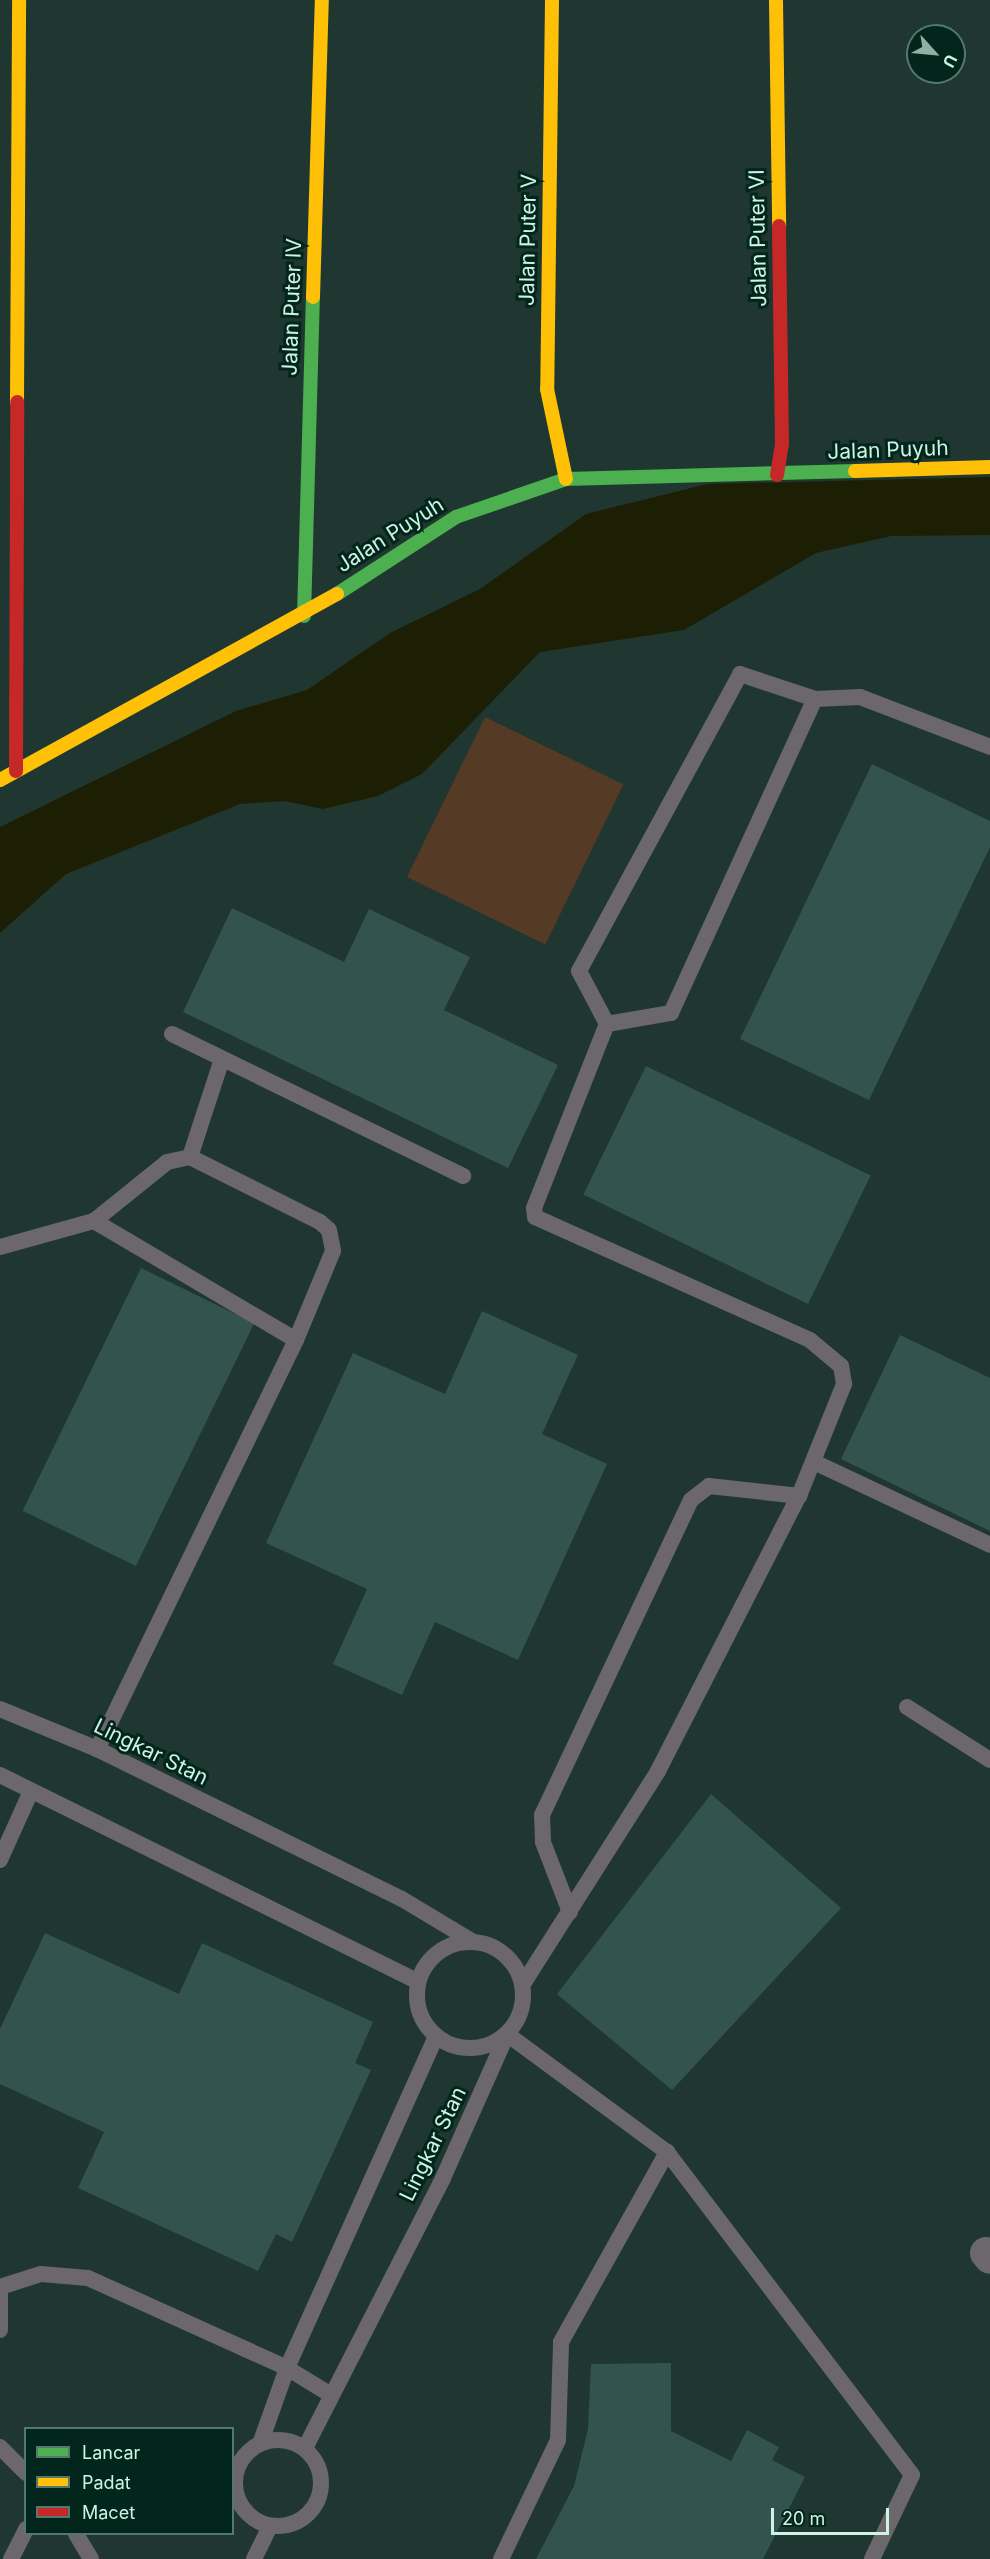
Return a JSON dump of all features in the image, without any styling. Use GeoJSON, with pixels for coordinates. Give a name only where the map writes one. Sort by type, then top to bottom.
{"type":"FeatureCollection","features":[{"type":"Feature","properties":{"kind":"street"},"geometry":{"type":"LineString","coordinates":[[16,771],[19,0]]}},
{"type":"Feature","properties":{"kind":"street","name":"Jalan Puter IV"},"geometry":{"type":"LineString","coordinates":[[304,616],[322,0]]}},
{"type":"Feature","properties":{"kind":"street","name":"Jalan Puter V"},"geometry":{"type":"LineString","coordinates":[[552,0],[547,389],[566,478]]}},
{"type":"Feature","properties":{"kind":"street","name":"Jalan Puter VI"},"geometry":{"type":"LineString","coordinates":[[776,0],[782,444],[777,475]]}},
{"type":"Feature","properties":{"kind":"street","name":"Jalan Puyuh"},"geometry":{"type":"LineString","coordinates":[[0,780],[304,616],[456,517],[566,478],[777,475],[990,467]]}},
{"type":"Feature","properties":{"kind":"lane"},"geometry":{"type":"LineString","coordinates":[[523,1984],[658,1771],[799,1496],[839,1403],[841,1366],[810,1340],[535,1217],[534,1208],[607,1024],[579,971],[736,678],[746,673],[815,699],[860,697],[990,747]]}},
{"type":"Feature","properties":{"kind":"lane"},"geometry":{"type":"LineString","coordinates":[[607,1024],[671,1013],[815,699]]}},
{"type":"Feature","properties":{"kind":"lane"},"geometry":{"type":"LineString","coordinates":[[172,1034],[463,1176]]}},
{"type":"Feature","properties":{"kind":"lane"},"geometry":{"type":"LineString","coordinates":[[190,1157],[222,1059]]}},
{"type":"Feature","properties":{"kind":"lane"},"geometry":{"type":"LineString","coordinates":[[0,1247],[94,1221],[167,1162],[190,1157],[329,1230],[333,1251],[296,1340],[97,1749]]}},
{"type":"Feature","properties":{"kind":"lane"},"geometry":{"type":"LineString","coordinates":[[94,1221],[296,1340]]}},
{"type":"Feature","properties":{"kind":"lane"},"geometry":{"type":"LineString","coordinates":[[814,1462],[990,1545]]}},
{"type":"Feature","properties":{"kind":"lane"},"geometry":{"type":"LineString","coordinates":[[570,1912],[543,1842],[542,1815],[691,1500],[709,1486],[799,1496]]}},
{"type":"Feature","properties":{"kind":"lane"},"geometry":{"type":"LineString","coordinates":[[907,1707],[990,1760]]}},
{"type":"Feature","properties":{"kind":"lane","name":"Lingkar Stan"},"geometry":{"type":"LineString","coordinates":[[0,1709],[97,1749],[402,1899],[472,1941]]}},
{"type":"Feature","properties":{"kind":"lane"},"geometry":{"type":"LineString","coordinates":[[0,1775],[418,1982]]}},
{"type":"Feature","properties":{"kind":"lane"},"geometry":{"type":"LineString","coordinates":[[0,1860],[31,1791]]}},
{"type":"Feature","properties":{"kind":"lane"},"geometry":{"type":"LineString","coordinates":[[472,1941],[495,1947],[514,1962],[523,1984],[521,2012],[507,2034],[484,2048],[459,2048],[436,2037],[422,2022],[418,1982],[429,1960],[448,1945],[472,1941]]}},
{"type":"Feature","properties":{"kind":"lane"},"geometry":{"type":"LineString","coordinates":[[507,2034],[667,2151],[912,2475],[872,2559]]}},
{"type":"Feature","properties":{"kind":"lane","name":"Lingkar Stan"},"geometry":{"type":"LineString","coordinates":[[304,2448],[442,2178],[507,2034]]}},
{"type":"Feature","properties":{"kind":"lane","name":"Lingkar Stan"},"geometry":{"type":"LineString","coordinates":[[260,2444],[287,2368],[436,2037]]}},
{"type":"Feature","properties":{"kind":"lane"},"geometry":{"type":"LineString","coordinates":[[501,2559],[558,2440],[561,2342],[667,2151]]}},
{"type":"Feature","properties":{"kind":"lane"},"geometry":{"type":"LineString","coordinates":[[0,2287],[41,2274],[88,2278],[287,2368],[331,2395]]}},
{"type":"Feature","properties":{"kind":"lane"},"geometry":{"type":"LineString","coordinates":[[0,2292],[0,2330]]}},
{"type":"Feature","properties":{"kind":"lane"},"geometry":{"type":"LineString","coordinates":[[275,2439],[304,2448],[320,2472],[317,2500],[298,2521],[270,2526],[244,2510],[235,2481],[238,2466],[260,2444],[275,2439]]}},
{"type":"Feature","properties":{"kind":"lane"},"geometry":{"type":"LineString","coordinates":[[0,2447],[24,2471]]}},
{"type":"Feature","properties":{"kind":"lane"},"geometry":{"type":"LineString","coordinates":[[254,2559],[270,2526]]}},
{"type":"Feature","properties":{"kind":"lane"},"geometry":{"type":"LineString","coordinates":[[11,2559],[24,2533]]}},
{"type":"Feature","properties":{"kind":"lane"},"geometry":{"type":"LineString","coordinates":[[77,2535],[91,2559]]}},
{"type":"Feature","properties":{"kind":"shaded area"},"geometry":{"type":"Polygon","coordinates":[[[990,477],[990,535],[891,536],[816,553],[684,630],[540,652],[422,774],[378,796],[323,809],[284,801],[240,804],[66,874],[0,933],[0,827],[236,711],[307,690],[390,633],[480,589],[586,514],[707,484],[990,477]]]}},
{"type":"Feature","properties":{"kind":"shaded area"},"geometry":{"type":"Polygon","coordinates":[[[485,717],[623,785],[545,944],[407,877],[485,717]]]}},
{"type":"Feature","properties":{"kind":"building"},"geometry":{"type":"Polygon","coordinates":[[[872,764],[990,821],[990,847],[869,1100],[740,1039],[872,764]]]}},
{"type":"Feature","properties":{"kind":"building"},"geometry":{"type":"Polygon","coordinates":[[[232,908],[344,962],[369,909],[470,957],[444,1010],[558,1065],[508,1168],[183,1012],[232,908]]]}},
{"type":"Feature","properties":{"kind":"building"},"geometry":{"type":"Polygon","coordinates":[[[646,1066],[871,1176],[808,1304],[583,1195],[646,1066]]]}},
{"type":"Feature","properties":{"kind":"building"},"geometry":{"type":"Polygon","coordinates":[[[141,1268],[254,1323],[136,1566],[23,1511],[141,1268]]]}},
{"type":"Feature","properties":{"kind":"building"},"geometry":{"type":"Polygon","coordinates":[[[482,1311],[578,1355],[542,1434],[607,1464],[518,1660],[435,1622],[402,1695],[333,1664],[367,1589],[266,1543],[353,1353],[445,1394],[482,1311]]]}},
{"type":"Feature","properties":{"kind":"building"},"geometry":{"type":"Polygon","coordinates":[[[900,1335],[990,1378],[990,1531],[841,1459],[900,1335]]]}},
{"type":"Feature","properties":{"kind":"building"},"geometry":{"type":"Polygon","coordinates":[[[711,1794],[841,1908],[672,2090],[557,1994],[711,1794]]]}},
{"type":"Feature","properties":{"kind":"building"},"geometry":{"type":"Polygon","coordinates":[[[45,1933],[179,1994],[202,1943],[373,2022],[355,2063],[371,2070],[292,2242],[276,2234],[258,2271],[78,2188],[104,2132],[0,2084],[0,2029],[45,1933]]]}},
{"type":"Feature","properties":{"kind":"building"},"geometry":{"type":"Polygon","coordinates":[[[671,2363],[671,2431],[731,2461],[747,2430],[779,2447],[772,2460],[805,2477],[763,2559],[536,2559],[574,2486],[588,2429],[591,2364],[671,2363]]]}},
{"type":"Feature","properties":{"kind":"traffic: fast"},"geometry":{"type":"LineString","coordinates":[[304,616],[313,297]]}},
{"type":"Feature","properties":{"kind":"traffic: fast"},"geometry":{"type":"LineString","coordinates":[[337,594],[456,517],[566,479],[855,471]]}},
{"type":"Feature","properties":{"kind":"traffic: slow"},"geometry":{"type":"LineString","coordinates":[[17,402],[19,0]]}},
{"type":"Feature","properties":{"kind":"traffic: slow"},"geometry":{"type":"LineString","coordinates":[[313,297],[322,0]]}},
{"type":"Feature","properties":{"kind":"traffic: slow"},"geometry":{"type":"LineString","coordinates":[[552,0],[547,389],[566,479]]}},
{"type":"Feature","properties":{"kind":"traffic: slow"},"geometry":{"type":"LineString","coordinates":[[776,0],[779,226]]}},
{"type":"Feature","properties":{"kind":"traffic: slow"},"geometry":{"type":"LineString","coordinates":[[855,471],[990,467]]}},
{"type":"Feature","properties":{"kind":"traffic: slow"},"geometry":{"type":"LineString","coordinates":[[0,780],[337,594]]}},
{"type":"Feature","properties":{"kind":"traffic: jam"},"geometry":{"type":"LineString","coordinates":[[777,475],[782,444],[779,226]]}},
{"type":"Feature","properties":{"kind":"traffic: jam"},"geometry":{"type":"LineString","coordinates":[[16,771],[17,402]]}}]}
